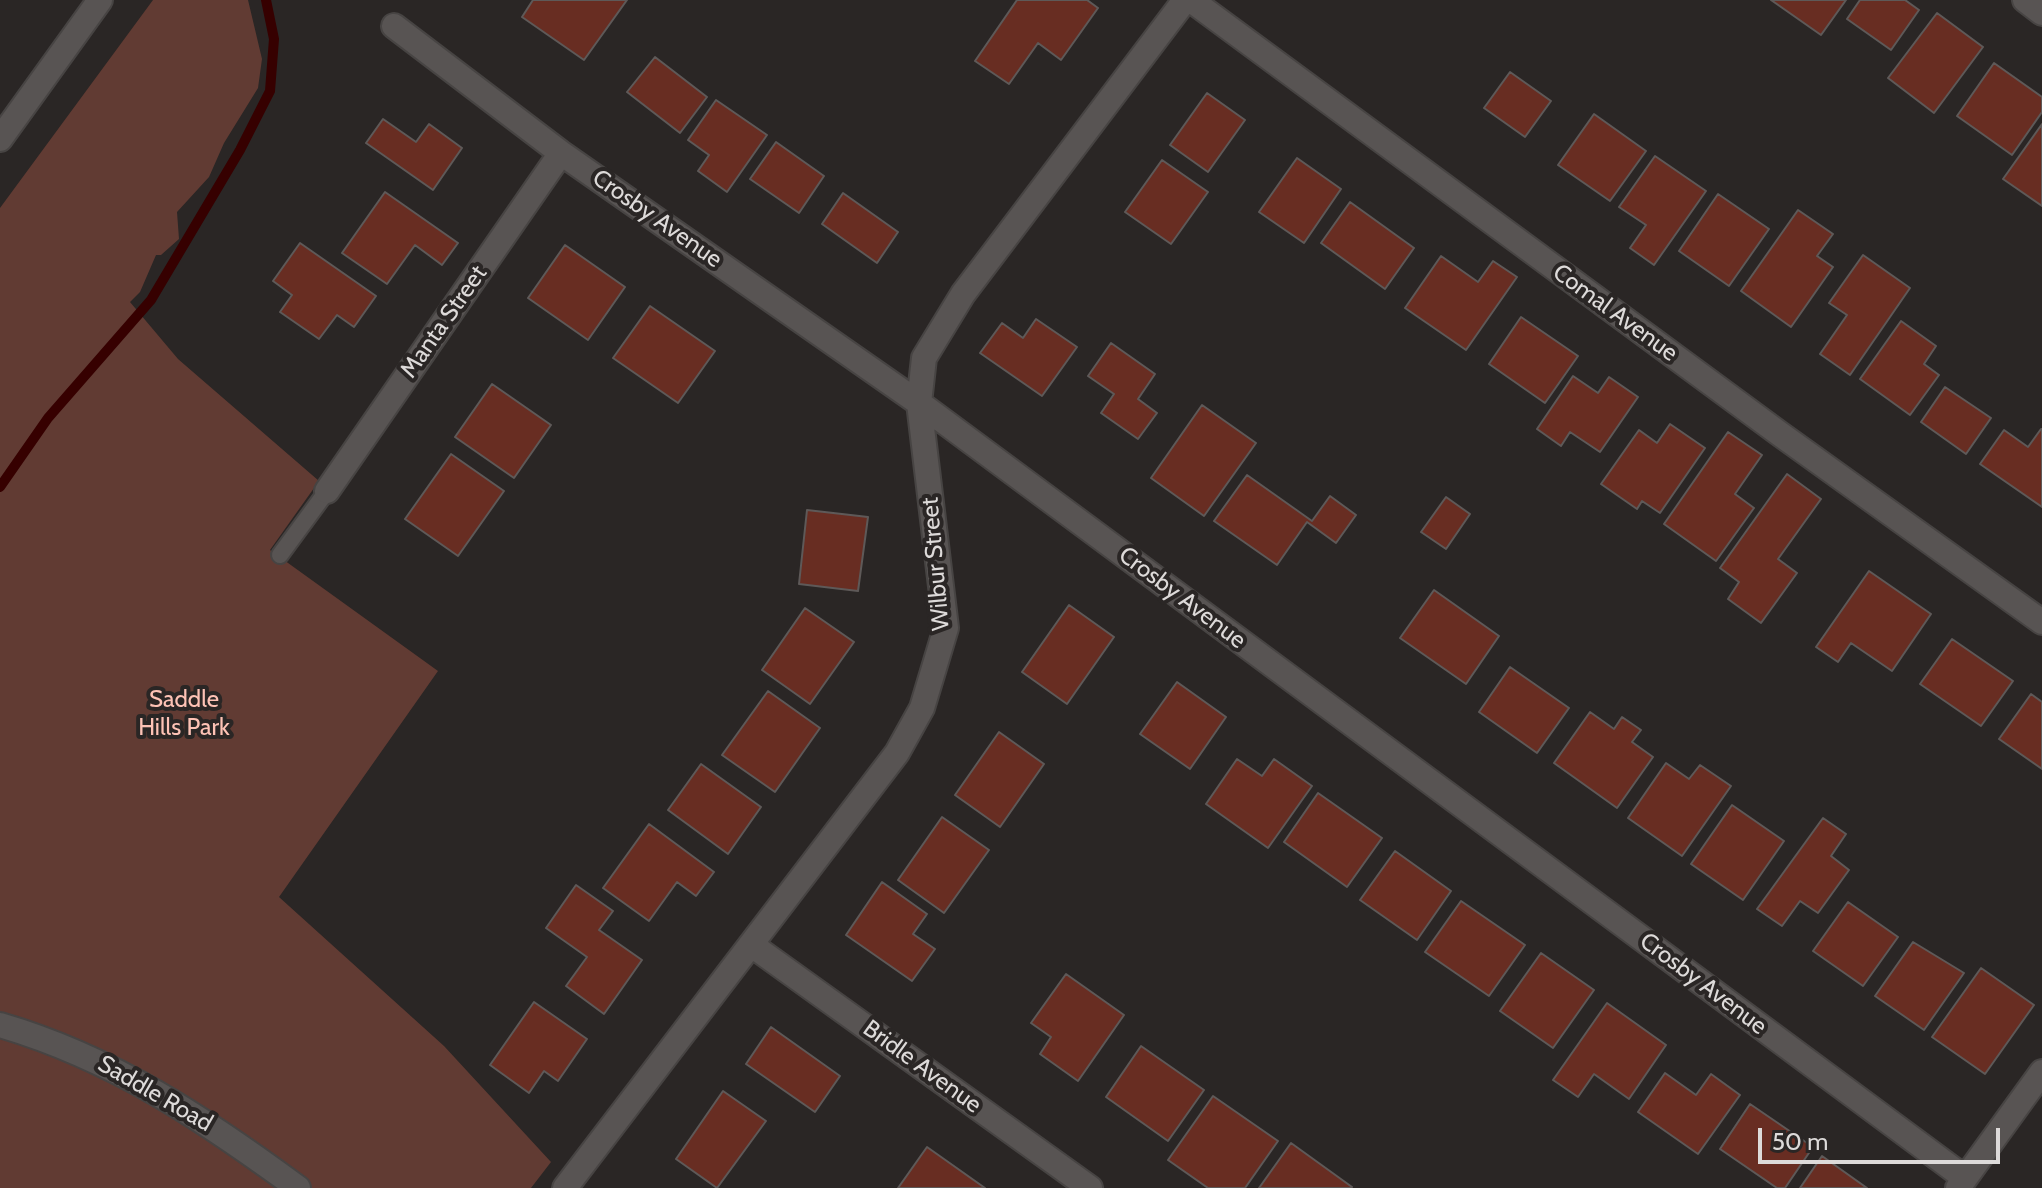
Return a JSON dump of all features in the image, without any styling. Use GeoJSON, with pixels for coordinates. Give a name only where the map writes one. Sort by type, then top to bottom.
{"type":"FeatureCollection","features":[{"type":"Feature","properties":{"kind":"street"},"geometry":{"type":"LineString","coordinates":[[0,139],[100,0]]}},
{"type":"Feature","properties":{"kind":"street","name":"Wilbur Street"},"geometry":{"type":"LineString","coordinates":[[565,1188],[753,946],[897,753],[922,708],[946,628],[919,403],[924,358],[950,314],[1188,0]]}},
{"type":"Feature","properties":{"kind":"street","name":"Comal Avenue"},"geometry":{"type":"LineString","coordinates":[[1188,0],[2042,622]]}},
{"type":"Feature","properties":{"kind":"street"},"geometry":{"type":"LineString","coordinates":[[2025,0],[2042,13]]}},
{"type":"Feature","properties":{"kind":"street","name":"Crosby Avenue"},"geometry":{"type":"LineString","coordinates":[[394,26],[561,153],[919,403],[1962,1183]]}},
{"type":"Feature","properties":{"kind":"street","name":"Manta Street"},"geometry":{"type":"LineString","coordinates":[[327,491],[561,153]]}},
{"type":"Feature","properties":{"kind":"street","name":"Bridle Avenue"},"geometry":{"type":"LineString","coordinates":[[753,946],[1090,1188]]}},
{"type":"Feature","properties":{"kind":"street","name":"Saddle Road"},"geometry":{"type":"LineString","coordinates":[[0,1025],[55,1041],[162,1094],[298,1188]]}},
{"type":"Feature","properties":{"kind":"street"},"geometry":{"type":"LineString","coordinates":[[1962,1183],[2042,1072]]}},
{"type":"Feature","properties":{"kind":"lane"},"geometry":{"type":"LineString","coordinates":[[280,555],[327,491]]}},
{"type":"Feature","properties":{"kind":"green space","name":"Saddle Hills Park"},"geometry":{"type":"Polygon","coordinates":[[[153,0],[248,0],[262,59],[258,88],[224,143],[209,177],[177,212],[179,239],[161,255],[156,255],[140,292],[130,302],[178,359],[319,481],[270,550],[438,671],[279,897],[444,1046],[551,1162],[531,1188],[0,1188],[0,208],[153,0]]]}},
{"type":"Feature","properties":{"kind":"building"},"geometry":{"type":"Polygon","coordinates":[[[533,0],[627,0],[584,60],[522,17],[533,0]]]}},
{"type":"Feature","properties":{"kind":"building"},"geometry":{"type":"Polygon","coordinates":[[[1017,0],[1087,0],[1098,8],[1061,60],[1038,43],[1009,84],[975,61],[1017,0]]]}},
{"type":"Feature","properties":{"kind":"building"},"geometry":{"type":"Polygon","coordinates":[[[1771,0],[1846,0],[1821,35],[1771,0]]]}},
{"type":"Feature","properties":{"kind":"building"},"geometry":{"type":"Polygon","coordinates":[[[1860,0],[1905,0],[1919,10],[1891,50],[1847,19],[1860,0]]]}},
{"type":"Feature","properties":{"kind":"building"},"geometry":{"type":"Polygon","coordinates":[[[1937,13],[1983,47],[1934,113],[1888,78],[1937,13]]]}},
{"type":"Feature","properties":{"kind":"building"},"geometry":{"type":"Polygon","coordinates":[[[655,57],[707,97],[680,133],[627,92],[655,57]]]}},
{"type":"Feature","properties":{"kind":"building"},"geometry":{"type":"Polygon","coordinates":[[[1994,63],[2042,97],[2042,112],[2012,155],[1957,116],[1994,63]]]}},
{"type":"Feature","properties":{"kind":"building"},"geometry":{"type":"Polygon","coordinates":[[[1510,72],[1551,101],[1525,137],[1484,108],[1510,72]]]}},
{"type":"Feature","properties":{"kind":"building"},"geometry":{"type":"Polygon","coordinates":[[[1207,93],[1245,120],[1208,172],[1170,145],[1207,93]]]}},
{"type":"Feature","properties":{"kind":"building"},"geometry":{"type":"Polygon","coordinates":[[[716,100],[767,135],[727,192],[698,171],[709,155],[688,140],[716,100]]]}},
{"type":"Feature","properties":{"kind":"building"},"geometry":{"type":"Polygon","coordinates":[[[1594,114],[1646,151],[1610,201],[1558,165],[1594,114]]]}},
{"type":"Feature","properties":{"kind":"building"},"geometry":{"type":"Polygon","coordinates":[[[383,119],[416,142],[429,124],[462,148],[433,190],[366,143],[383,119]]]}},
{"type":"Feature","properties":{"kind":"building"},"geometry":{"type":"Polygon","coordinates":[[[2042,124],[2042,206],[2003,179],[2042,124]]]}},
{"type":"Feature","properties":{"kind":"building"},"geometry":{"type":"Polygon","coordinates":[[[776,142],[824,176],[799,213],[750,179],[776,142]]]}},
{"type":"Feature","properties":{"kind":"building"},"geometry":{"type":"Polygon","coordinates":[[[1655,156],[1706,191],[1654,265],[1630,248],[1646,225],[1619,207],[1655,156]]]}},
{"type":"Feature","properties":{"kind":"building"},"geometry":{"type":"Polygon","coordinates":[[[1297,158],[1341,189],[1304,243],[1259,212],[1297,158]]]}},
{"type":"Feature","properties":{"kind":"building"},"geometry":{"type":"Polygon","coordinates":[[[1162,160],[1208,192],[1171,244],[1125,212],[1162,160]]]}},
{"type":"Feature","properties":{"kind":"building"},"geometry":{"type":"Polygon","coordinates":[[[385,192],[458,243],[442,265],[415,245],[387,284],[342,253],[385,192]]]}},
{"type":"Feature","properties":{"kind":"building"},"geometry":{"type":"Polygon","coordinates":[[[843,193],[898,232],[877,263],[822,224],[843,193]]]}},
{"type":"Feature","properties":{"kind":"building"},"geometry":{"type":"Polygon","coordinates":[[[1718,194],[1769,229],[1729,286],[1679,251],[1718,194]]]}},
{"type":"Feature","properties":{"kind":"building"},"geometry":{"type":"Polygon","coordinates":[[[1350,202],[1414,248],[1385,289],[1321,243],[1350,202]]]}},
{"type":"Feature","properties":{"kind":"building"},"geometry":{"type":"Polygon","coordinates":[[[1798,210],[1833,234],[1817,256],[1833,267],[1791,327],[1741,291],[1798,210]]]}},
{"type":"Feature","properties":{"kind":"building"},"geometry":{"type":"Polygon","coordinates":[[[300,243],[376,296],[354,327],[337,315],[319,339],[280,312],[292,295],[273,281],[300,243]]]}},
{"type":"Feature","properties":{"kind":"building"},"geometry":{"type":"Polygon","coordinates":[[[565,245],[625,287],[588,340],[528,298],[565,245]]]}},
{"type":"Feature","properties":{"kind":"building"},"geometry":{"type":"Polygon","coordinates":[[[1863,255],[1910,288],[1850,375],[1820,354],[1847,315],[1829,303],[1863,255]]]}},
{"type":"Feature","properties":{"kind":"building"},"geometry":{"type":"Polygon","coordinates":[[[1441,256],[1478,282],[1493,261],[1517,277],[1466,350],[1405,308],[1441,256]]]}},
{"type":"Feature","properties":{"kind":"building"},"geometry":{"type":"Polygon","coordinates":[[[650,306],[715,351],[678,403],[613,358],[650,306]]]}},
{"type":"Feature","properties":{"kind":"building"},"geometry":{"type":"Polygon","coordinates":[[[1521,317],[1578,356],[1545,403],[1489,364],[1521,317]]]}},
{"type":"Feature","properties":{"kind":"building"},"geometry":{"type":"Polygon","coordinates":[[[1036,319],[1077,347],[1042,396],[980,353],[1002,323],[1023,338],[1036,319]]]}},
{"type":"Feature","properties":{"kind":"building"},"geometry":{"type":"Polygon","coordinates":[[[1901,321],[1936,346],[1924,364],[1939,375],[1910,415],[1860,379],[1901,321]]]}},
{"type":"Feature","properties":{"kind":"building"},"geometry":{"type":"Polygon","coordinates":[[[1111,343],[1155,374],[1138,399],[1157,413],[1138,439],[1101,413],[1114,394],[1088,376],[1111,343]]]}},
{"type":"Feature","properties":{"kind":"building"},"geometry":{"type":"Polygon","coordinates":[[[1573,376],[1598,393],[1609,377],[1638,397],[1600,452],[1570,432],[1561,446],[1537,429],[1573,376]]]}},
{"type":"Feature","properties":{"kind":"building"},"geometry":{"type":"Polygon","coordinates":[[[492,384],[551,425],[514,478],[455,437],[492,384]]]}},
{"type":"Feature","properties":{"kind":"building"},"geometry":{"type":"Polygon","coordinates":[[[1945,387],[1991,418],[1966,454],[1921,422],[1945,387]]]}},
{"type":"Feature","properties":{"kind":"building"},"geometry":{"type":"Polygon","coordinates":[[[1202,405],[1256,443],[1204,516],[1151,478],[1202,405]]]}},
{"type":"Feature","properties":{"kind":"building"},"geometry":{"type":"Polygon","coordinates":[[[1670,424],[1705,448],[1660,513],[1642,501],[1637,509],[1601,484],[1639,430],[1657,443],[1670,424]]]}},
{"type":"Feature","properties":{"kind":"building"},"geometry":{"type":"Polygon","coordinates":[[[2041,429],[2042,507],[1980,464],[2004,430],[2028,447],[2041,429]]]}},
{"type":"Feature","properties":{"kind":"building"},"geometry":{"type":"Polygon","coordinates":[[[1728,432],[1762,455],[1735,494],[1754,508],[1716,561],[1664,524],[1728,432]]]}},
{"type":"Feature","properties":{"kind":"building"},"geometry":{"type":"Polygon","coordinates":[[[451,454],[504,491],[458,556],[405,519],[451,454]]]}},
{"type":"Feature","properties":{"kind":"building"},"geometry":{"type":"Polygon","coordinates":[[[1787,474],[1821,499],[1778,559],[1797,573],[1761,623],[1728,599],[1739,582],[1720,568],[1787,474]]]}},
{"type":"Feature","properties":{"kind":"building"},"geometry":{"type":"Polygon","coordinates":[[[1247,475],[1312,521],[1330,496],[1356,515],[1336,543],[1307,522],[1277,565],[1214,521],[1247,475]]]}},
{"type":"Feature","properties":{"kind":"building"},"geometry":{"type":"Polygon","coordinates":[[[1446,497],[1470,514],[1446,549],[1421,532],[1446,497]]]}},
{"type":"Feature","properties":{"kind":"building"},"geometry":{"type":"Polygon","coordinates":[[[807,510],[868,517],[858,591],[799,584],[807,510]]]}},
{"type":"Feature","properties":{"kind":"building"},"geometry":{"type":"Polygon","coordinates":[[[1869,571],[1931,614],[1892,671],[1851,643],[1838,662],[1816,647],[1869,571]]]}},
{"type":"Feature","properties":{"kind":"building"},"geometry":{"type":"Polygon","coordinates":[[[1434,590],[1499,636],[1466,684],[1400,638],[1434,590]]]}},
{"type":"Feature","properties":{"kind":"building"},"geometry":{"type":"Polygon","coordinates":[[[1069,605],[1114,637],[1067,704],[1022,672],[1069,605]]]}},
{"type":"Feature","properties":{"kind":"building"},"geometry":{"type":"Polygon","coordinates":[[[805,608],[854,642],[810,704],[762,670],[805,608]]]}},
{"type":"Feature","properties":{"kind":"building"},"geometry":{"type":"Polygon","coordinates":[[[1952,639],[2013,681],[1981,726],[1920,684],[1952,639]]]}},
{"type":"Feature","properties":{"kind":"building"},"geometry":{"type":"Polygon","coordinates":[[[1510,667],[1569,708],[1537,753],[1479,712],[1510,667]]]}},
{"type":"Feature","properties":{"kind":"building"},"geometry":{"type":"Polygon","coordinates":[[[1177,682],[1226,717],[1190,769],[1140,734],[1177,682]]]}},
{"type":"Feature","properties":{"kind":"building"},"geometry":{"type":"Polygon","coordinates":[[[768,691],[820,728],[775,792],[722,755],[768,691]]]}},
{"type":"Feature","properties":{"kind":"building"},"geometry":{"type":"Polygon","coordinates":[[[2031,694],[2042,702],[2042,769],[1999,739],[2031,694]]]}},
{"type":"Feature","properties":{"kind":"building"},"geometry":{"type":"Polygon","coordinates":[[[1590,712],[1614,729],[1622,717],[1641,730],[1632,742],[1653,757],[1617,808],[1554,763],[1590,712]]]}},
{"type":"Feature","properties":{"kind":"building"},"geometry":{"type":"Polygon","coordinates":[[[999,732],[1044,764],[1000,827],[955,795],[999,732]]]}},
{"type":"Feature","properties":{"kind":"building"},"geometry":{"type":"Polygon","coordinates":[[[1237,759],[1262,776],[1274,759],[1312,786],[1268,848],[1206,804],[1237,759]]]}},
{"type":"Feature","properties":{"kind":"building"},"geometry":{"type":"Polygon","coordinates":[[[1666,763],[1689,779],[1700,765],[1731,786],[1682,856],[1628,818],[1666,763]]]}},
{"type":"Feature","properties":{"kind":"building"},"geometry":{"type":"Polygon","coordinates":[[[701,764],[761,807],[728,854],[668,810],[701,764]]]}},
{"type":"Feature","properties":{"kind":"building"},"geometry":{"type":"Polygon","coordinates":[[[1318,793],[1382,838],[1347,887],[1284,842],[1318,793]]]}},
{"type":"Feature","properties":{"kind":"building"},"geometry":{"type":"Polygon","coordinates":[[[1732,805],[1784,841],[1743,900],[1691,864],[1732,805]]]}},
{"type":"Feature","properties":{"kind":"building"},"geometry":{"type":"Polygon","coordinates":[[[942,817],[989,850],[944,913],[898,880],[942,817]]]}},
{"type":"Feature","properties":{"kind":"building"},"geometry":{"type":"Polygon","coordinates":[[[1823,818],[1846,834],[1831,856],[1849,870],[1818,913],[1800,901],[1782,926],[1757,909],[1823,818]]]}},
{"type":"Feature","properties":{"kind":"building"},"geometry":{"type":"Polygon","coordinates":[[[649,824],[714,872],[696,896],[677,882],[649,921],[603,888],[649,824]]]}},
{"type":"Feature","properties":{"kind":"building"},"geometry":{"type":"Polygon","coordinates":[[[1395,851],[1451,891],[1417,940],[1360,900],[1395,851]]]}},
{"type":"Feature","properties":{"kind":"building"},"geometry":{"type":"Polygon","coordinates":[[[882,882],[927,914],[913,934],[935,949],[912,981],[846,935],[882,882]]]}},
{"type":"Feature","properties":{"kind":"building"},"geometry":{"type":"Polygon","coordinates":[[[576,885],[613,911],[599,930],[642,960],[604,1014],[566,986],[587,957],[546,928],[576,885]]]}},
{"type":"Feature","properties":{"kind":"building"},"geometry":{"type":"Polygon","coordinates":[[[1461,901],[1525,945],[1489,996],[1425,952],[1461,901]]]}},
{"type":"Feature","properties":{"kind":"building"},"geometry":{"type":"Polygon","coordinates":[[[1848,902],[1898,937],[1863,986],[1813,951],[1848,902]]]}},
{"type":"Feature","properties":{"kind":"building"},"geometry":{"type":"Polygon","coordinates":[[[1913,942],[1964,973],[1924,1030],[1875,996],[1913,942]]]}},
{"type":"Feature","properties":{"kind":"building"},"geometry":{"type":"Polygon","coordinates":[[[1541,953],[1594,990],[1553,1048],[1500,1011],[1541,953]]]}},
{"type":"Feature","properties":{"kind":"building"},"geometry":{"type":"Polygon","coordinates":[[[1981,968],[2034,1005],[1985,1074],[1932,1037],[1981,968]]]}},
{"type":"Feature","properties":{"kind":"building"},"geometry":{"type":"Polygon","coordinates":[[[1066,974],[1124,1015],[1078,1081],[1040,1054],[1051,1037],[1031,1023],[1066,974]]]}},
{"type":"Feature","properties":{"kind":"building"},"geometry":{"type":"Polygon","coordinates":[[[534,1002],[587,1039],[558,1081],[544,1071],[529,1093],[490,1065],[534,1002]]]}},
{"type":"Feature","properties":{"kind":"building"},"geometry":{"type":"Polygon","coordinates":[[[1607,1003],[1666,1045],[1629,1099],[1594,1074],[1578,1097],[1553,1080],[1607,1003]]]}},
{"type":"Feature","properties":{"kind":"building"},"geometry":{"type":"Polygon","coordinates":[[[771,1027],[840,1076],[815,1112],[746,1064],[771,1027]]]}},
{"type":"Feature","properties":{"kind":"building"},"geometry":{"type":"Polygon","coordinates":[[[1141,1046],[1204,1090],[1168,1141],[1106,1097],[1141,1046]]]}},
{"type":"Feature","properties":{"kind":"building"},"geometry":{"type":"Polygon","coordinates":[[[1665,1073],[1696,1095],[1711,1074],[1740,1095],[1698,1154],[1638,1112],[1665,1073]]]}},
{"type":"Feature","properties":{"kind":"building"},"geometry":{"type":"Polygon","coordinates":[[[723,1091],[766,1121],[717,1188],[676,1159],[723,1091]]]}},
{"type":"Feature","properties":{"kind":"building"},"geometry":{"type":"Polygon","coordinates":[[[1213,1096],[1278,1141],[1245,1188],[1208,1188],[1168,1160],[1213,1096]]]}},
{"type":"Feature","properties":{"kind":"building"},"geometry":{"type":"Polygon","coordinates":[[[1750,1104],[1813,1147],[1785,1188],[1777,1188],[1720,1149],[1750,1104]]]}},
{"type":"Feature","properties":{"kind":"building"},"geometry":{"type":"Polygon","coordinates":[[[1291,1143],[1352,1187],[1259,1188],[1291,1143]]]}},
{"type":"Feature","properties":{"kind":"building"},"geometry":{"type":"Polygon","coordinates":[[[927,1147],[985,1188],[898,1188],[927,1147]]]}},
{"type":"Feature","properties":{"kind":"building"},"geometry":{"type":"Polygon","coordinates":[[[1822,1156],[1867,1188],[1800,1188],[1822,1156]]]}},
{"type":"Feature","properties":{"kind":"waterway"},"geometry":{"type":"LineString","coordinates":[[0,487],[48,418],[151,300],[240,150],[270,91],[274,39],[266,0]]}}]}
